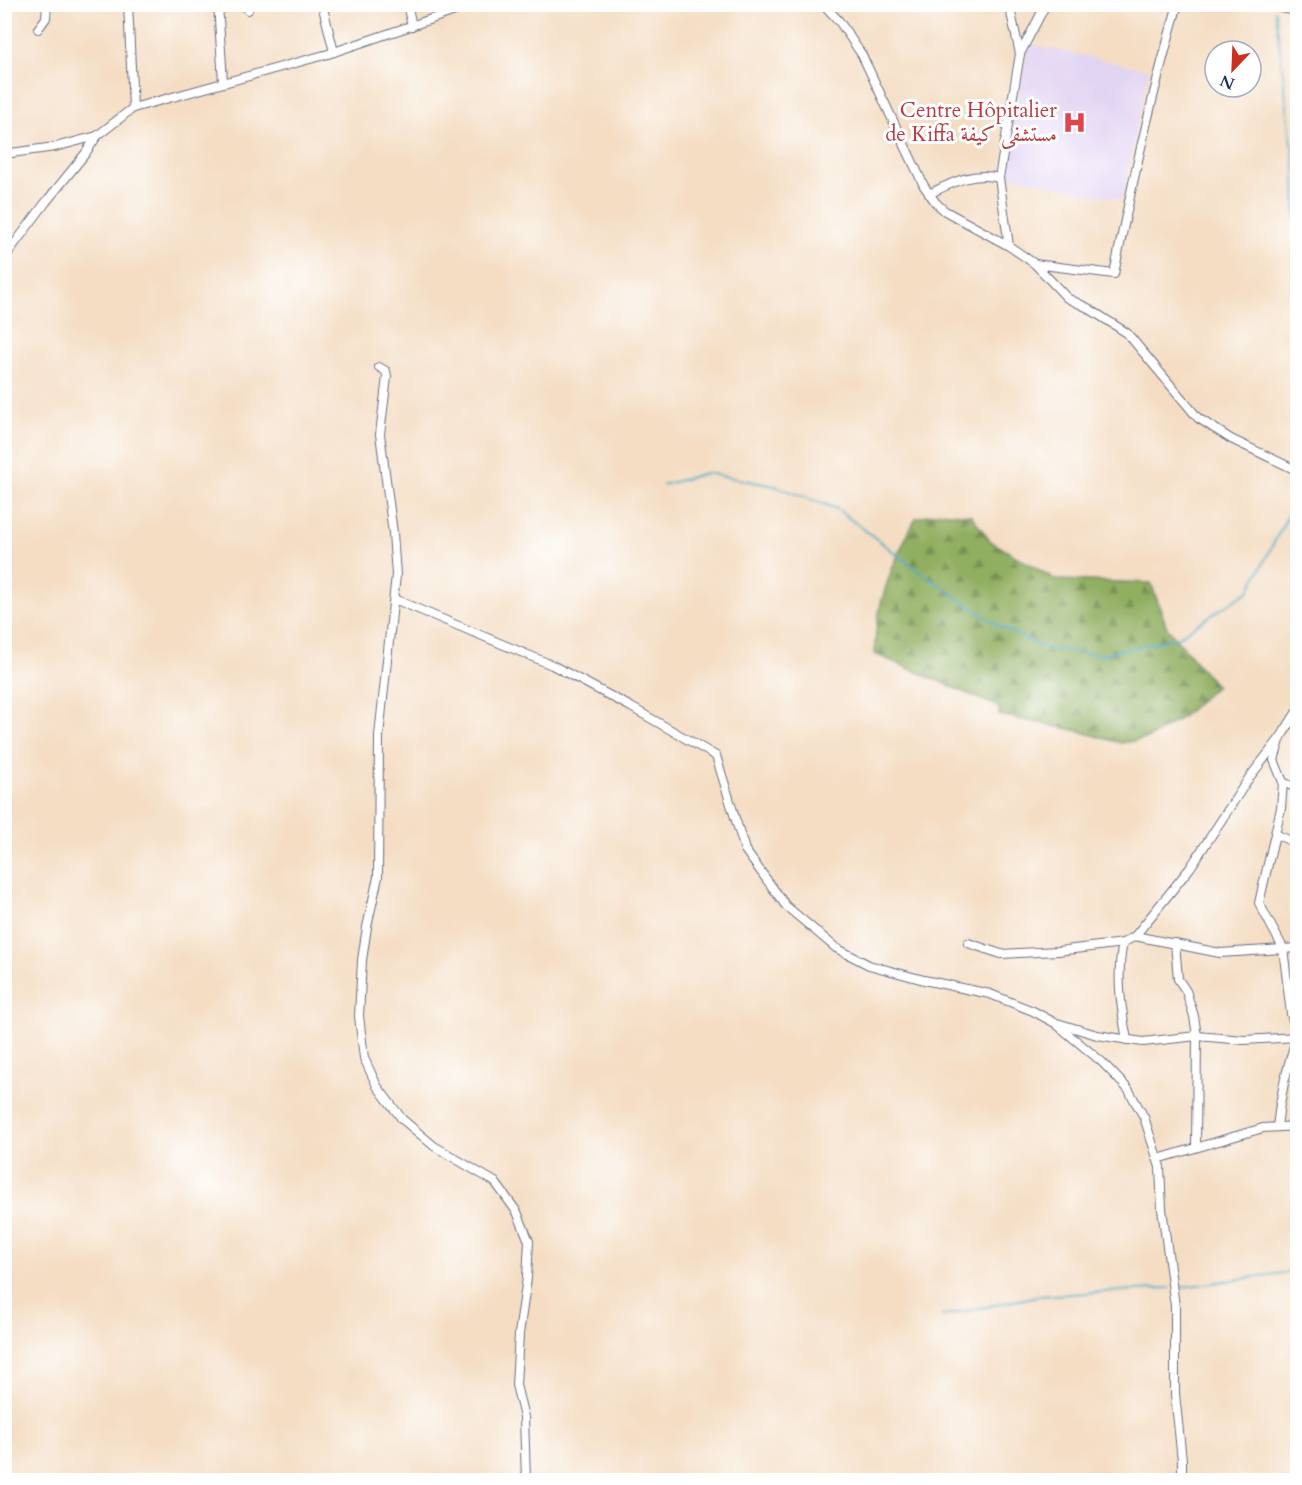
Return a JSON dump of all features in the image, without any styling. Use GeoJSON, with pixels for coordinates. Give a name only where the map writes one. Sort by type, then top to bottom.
{"type":"FeatureCollection","features":[{"type":"Feature","properties":{"kind":"street"},"geometry":{"type":"LineString","coordinates":[[38,29],[46,18],[47,4]]}},
{"type":"Feature","properties":{"kind":"street"},"geometry":{"type":"LineString","coordinates":[[128,4],[133,108]]}},
{"type":"Feature","properties":{"kind":"street"},"geometry":{"type":"LineString","coordinates":[[218,4],[223,82]]}},
{"type":"Feature","properties":{"kind":"street"},"geometry":{"type":"LineString","coordinates":[[322,4],[334,52]]}},
{"type":"Feature","properties":{"kind":"street"},"geometry":{"type":"LineString","coordinates":[[407,4],[412,26]]}},
{"type":"Feature","properties":{"kind":"street"},"geometry":{"type":"LineString","coordinates":[[4,258],[97,136],[133,108],[334,52],[458,10],[486,4]]}},
{"type":"Feature","properties":{"kind":"street"},"geometry":{"type":"LineString","coordinates":[[823,4],[862,55],[929,194],[940,207],[957,219],[1010,246],[1035,264],[1067,298],[1088,308],[1127,333],[1198,418],[1231,440],[1298,471]]}},
{"type":"Feature","properties":{"kind":"street"},"geometry":{"type":"LineString","coordinates":[[1009,4],[1020,54]]}},
{"type":"Feature","properties":{"kind":"street"},"geometry":{"type":"LineString","coordinates":[[1010,246],[999,178],[1020,54],[1046,4]]}},
{"type":"Feature","properties":{"kind":"street"},"geometry":{"type":"LineString","coordinates":[[1035,264],[1114,274],[1141,141],[1178,4]]}},
{"type":"Feature","properties":{"kind":"street"},"geometry":{"type":"LineString","coordinates":[[1257,4],[1298,10]]}},
{"type":"Feature","properties":{"kind":"street"},"geometry":{"type":"LineString","coordinates":[[4,154],[55,147],[97,136]]}},
{"type":"Feature","properties":{"kind":"street"},"geometry":{"type":"LineString","coordinates":[[929,194],[968,178],[991,176],[999,178]]}},
{"type":"Feature","properties":{"kind":"street"},"geometry":{"type":"LineString","coordinates":[[379,367],[386,371],[387,377],[380,434],[393,533],[396,576],[379,736],[378,877],[362,960],[359,1016],[364,1058],[377,1086],[402,1119],[434,1146],[495,1182],[517,1212],[529,1241],[528,1278],[519,1334],[516,1385],[524,1417],[526,1480]]}},
{"type":"Feature","properties":{"kind":"street"},"geometry":{"type":"LineString","coordinates":[[394,599],[552,665],[716,756],[745,850],[786,906],[836,948],[869,965],[990,994],[1033,1011],[1055,1023],[1102,1062],[1128,1089],[1144,1117],[1160,1167],[1162,1209],[1175,1306],[1175,1394],[1182,1480]]}},
{"type":"Feature","properties":{"kind":"street"},"geometry":{"type":"LineString","coordinates":[[968,943],[1000,954],[1058,951],[1123,943],[1135,936],[1190,868],[1249,778],[1281,737],[1298,710]]}},
{"type":"Feature","properties":{"kind":"street"},"geometry":{"type":"LineString","coordinates":[[1277,1127],[1288,1064],[1297,1037],[1296,1024],[1283,948],[1259,903],[1275,834],[1283,782],[1274,760],[1281,737]]}},
{"type":"Feature","properties":{"kind":"street"},"geometry":{"type":"LineString","coordinates":[[1283,782],[1298,789]]}},
{"type":"Feature","properties":{"kind":"street"},"geometry":{"type":"LineString","coordinates":[[1275,834],[1298,844]]}},
{"type":"Feature","properties":{"kind":"street"},"geometry":{"type":"LineString","coordinates":[[1135,936],[1220,953],[1298,948]]}},
{"type":"Feature","properties":{"kind":"street"},"geometry":{"type":"LineString","coordinates":[[1123,943],[1119,959],[1120,998],[1127,1040]]}},
{"type":"Feature","properties":{"kind":"street"},"geometry":{"type":"LineString","coordinates":[[1174,943],[1178,979],[1186,991],[1194,1016],[1197,1036],[1196,1147]]}},
{"type":"Feature","properties":{"kind":"street"},"geometry":{"type":"LineString","coordinates":[[1055,1023],[1097,1035],[1143,1042],[1197,1036],[1244,1040],[1297,1037]]}},
{"type":"Feature","properties":{"kind":"street"},"geometry":{"type":"LineString","coordinates":[[1158,1159],[1263,1128],[1298,1126]]}},
{"type":"Feature","properties":{"kind":"shaded area","name":"Centre Hôpitalier de Kiffa مستشفى كيفة"},"geometry":{"type":"Polygon","coordinates":[[[1029,44],[1149,70],[1122,200],[1001,174],[1029,44]]]}},
{"type":"Feature","properties":{"kind":"green space"},"geometry":{"type":"Polygon","coordinates":[[[940,512],[971,515],[990,541],[1056,580],[1151,583],[1167,628],[1216,686],[1181,718],[1149,738],[1121,743],[1079,731],[999,715],[999,707],[875,654],[882,601],[900,550],[916,518],[940,512]]]}},
{"type":"Feature","properties":{"kind":"waterway"},"geometry":{"type":"LineString","coordinates":[[1275,10],[1295,169],[1296,230],[1291,311],[1292,366],[1298,397]]}},
{"type":"Feature","properties":{"kind":"waterway"},"geometry":{"type":"LineString","coordinates":[[663,485],[706,473],[775,486],[837,509],[915,568],[996,624],[1041,647],[1099,655],[1176,638],[1249,591],[1286,519],[1298,490]]}},
{"type":"Feature","properties":{"kind":"waterway"},"geometry":{"type":"LineString","coordinates":[[1176,1288],[1298,1271]]}},
{"type":"Feature","properties":{"kind":"waterway"},"geometry":{"type":"LineString","coordinates":[[942,1316],[1038,1296],[1170,1288]]}},
{"type":"Feature","properties":{"kind":"place","name":"Centre Hôpitalier de Kiffa مستشفى كيفة"},"geometry":{"type":"Point","coordinates":[1075,122]}}]}
